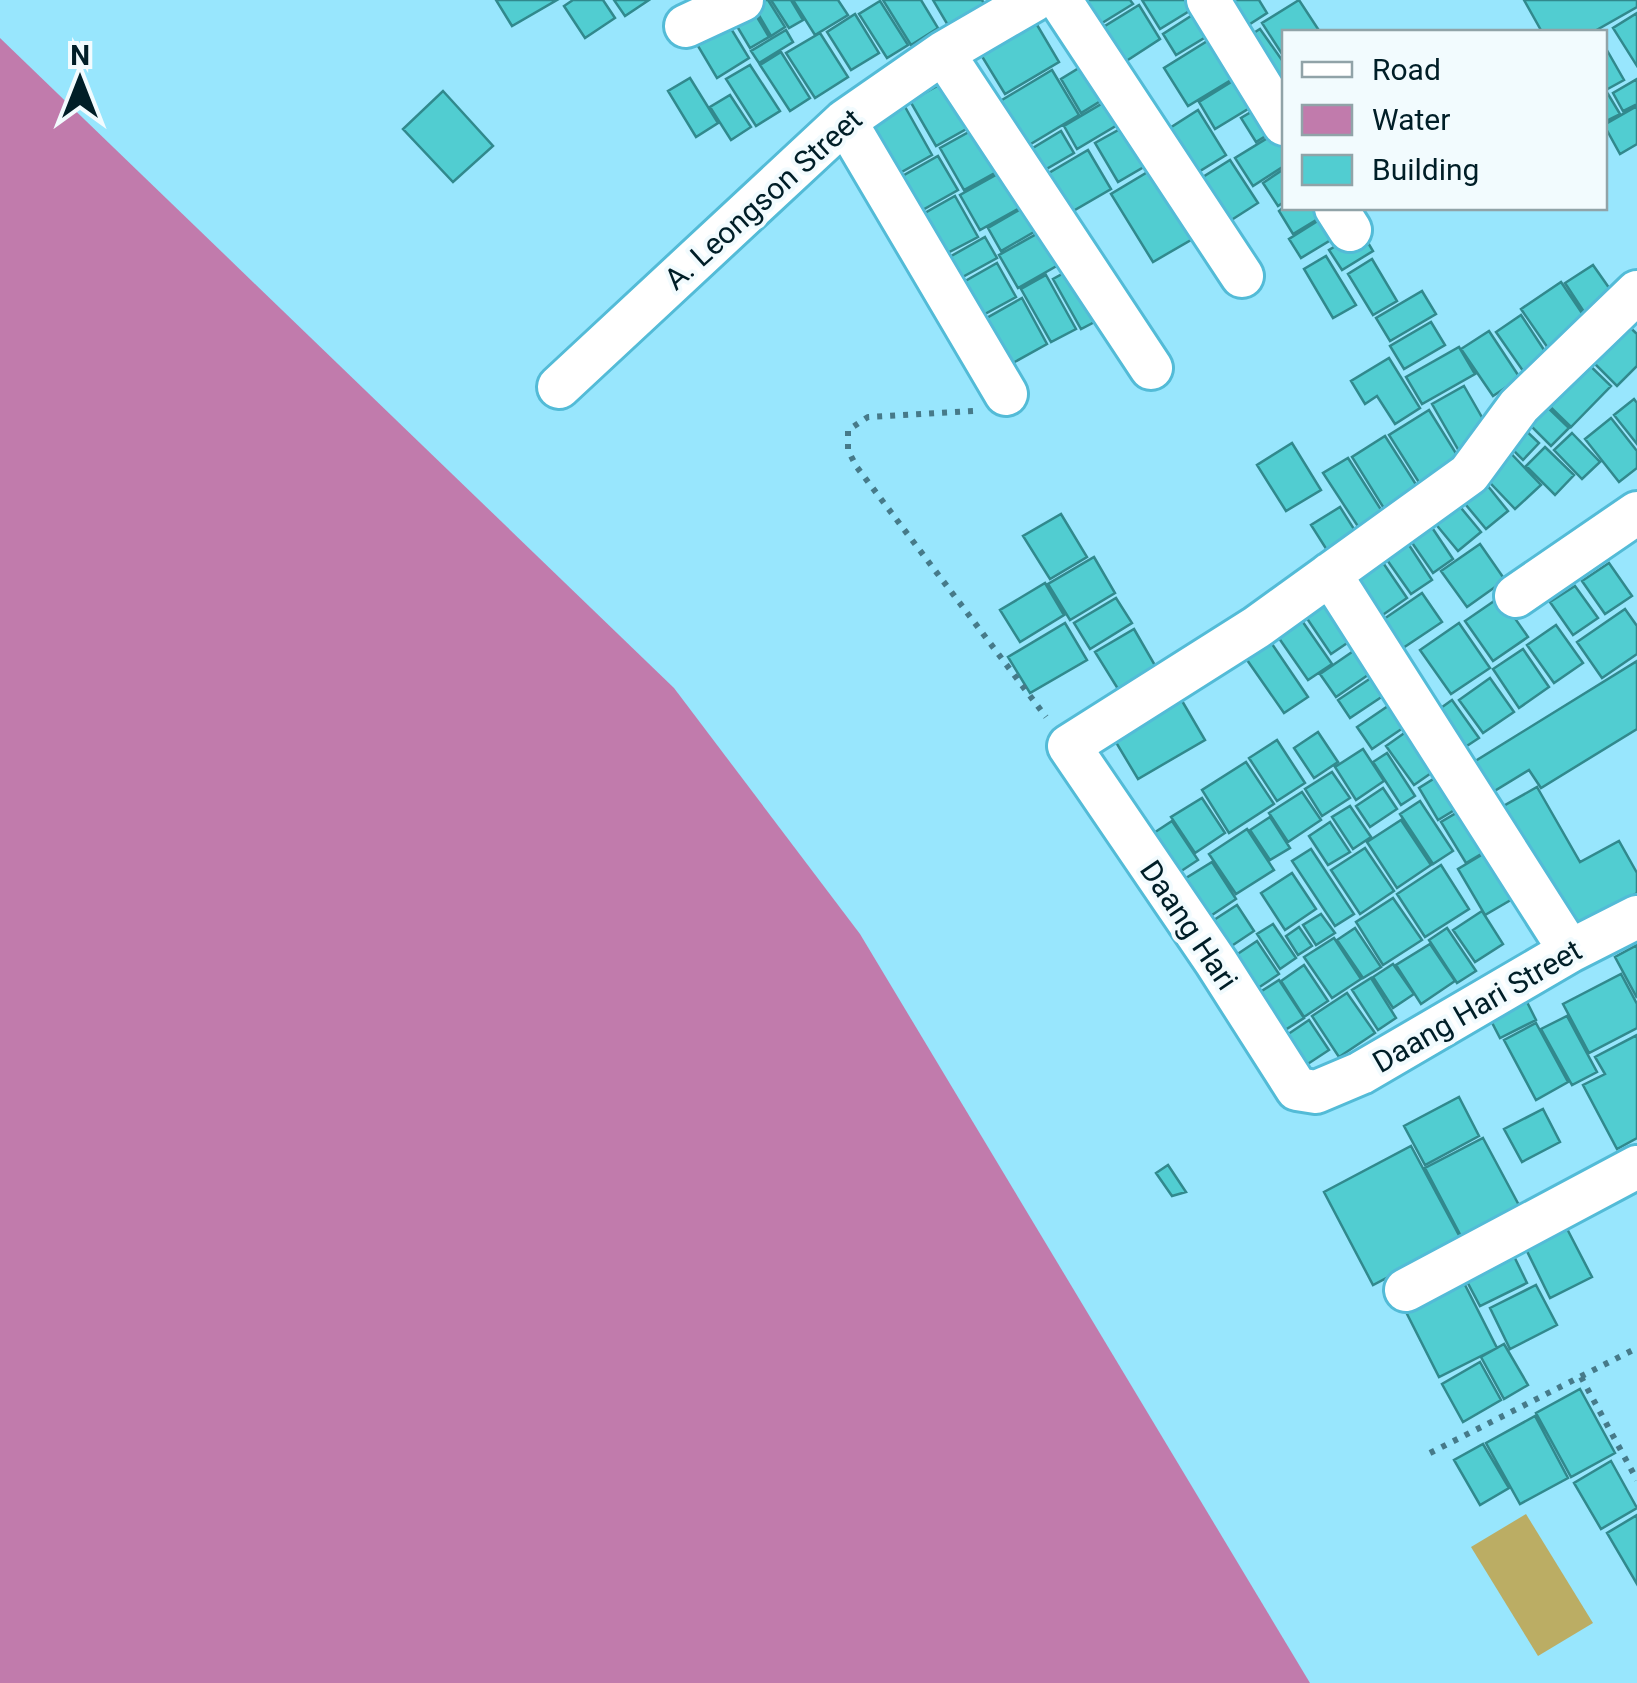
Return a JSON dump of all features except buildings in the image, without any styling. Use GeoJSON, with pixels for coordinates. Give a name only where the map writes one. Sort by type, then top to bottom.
{"type":"FeatureCollection","features":[{"type":"Feature","properties":{"kind":"street"},"geometry":{"type":"LineString","coordinates":[[686,26],[742,0]]}},
{"type":"Feature","properties":{"kind":"street","name":"A. Leongson Street"},"geometry":{"type":"LineString","coordinates":[[559,387],[845,120],[943,52],[1034,0]]}},
{"type":"Feature","properties":{"kind":"street"},"geometry":{"type":"LineString","coordinates":[[1060,0],[1242,276]]}},
{"type":"Feature","properties":{"kind":"street"},"geometry":{"type":"LineString","coordinates":[[1208,0],[1282,121]]}},
{"type":"Feature","properties":{"kind":"street"},"geometry":{"type":"LineString","coordinates":[[943,52],[1151,368]]}},
{"type":"Feature","properties":{"kind":"street"},"geometry":{"type":"LineString","coordinates":[[845,120],[1006,394]]}},
{"type":"Feature","properties":{"kind":"street"},"geometry":{"type":"LineString","coordinates":[[1068,746],[1256,627],[1468,474],[1519,406],[1637,292]]}},
{"type":"Feature","properties":{"kind":"street"},"geometry":{"type":"LineString","coordinates":[[1516,596],[1637,513]]}},
{"type":"Feature","properties":{"kind":"street"},"geometry":{"type":"LineString","coordinates":[[1330,574],[1570,951]]}},
{"type":"Feature","properties":{"kind":"street","name":"Daang Hari"},"geometry":{"type":"LineString","coordinates":[[1068,746],[1216,962],[1297,1089],[1316,1092]]}},
{"type":"Feature","properties":{"kind":"street","name":"Daang Hari Street"},"geometry":{"type":"LineString","coordinates":[[1316,1092],[1361,1073],[1570,951],[1637,917]]}},
{"type":"Feature","properties":{"kind":"street"},"geometry":{"type":"LineString","coordinates":[[1406,1290],[1637,1167]]}},
{"type":"Feature","properties":{"kind":"path"},"geometry":{"type":"LineString","coordinates":[[1006,394],[1004,404],[996,409],[868,417],[848,430],[848,450],[856,466],[1068,746]]}},
{"type":"Feature","properties":{"kind":"path"},"geometry":{"type":"LineString","coordinates":[[1430,1453],[1637,1348]]}},
{"type":"Feature","properties":{"kind":"path"},"geometry":{"type":"LineString","coordinates":[[1581,1377],[1637,1480]]}},
{"type":"Feature","properties":{"kind":"shaded area"},"geometry":{"type":"Polygon","coordinates":[[[1526,1514],[1593,1623],[1538,1656],[1471,1547],[1526,1514]]]}},
{"type":"Feature","properties":{"kind":"water"},"geometry":{"type":"Polygon","coordinates":[[[0,38],[674,688],[860,934],[1310,1683],[0,1683],[0,38]]]}}]}
